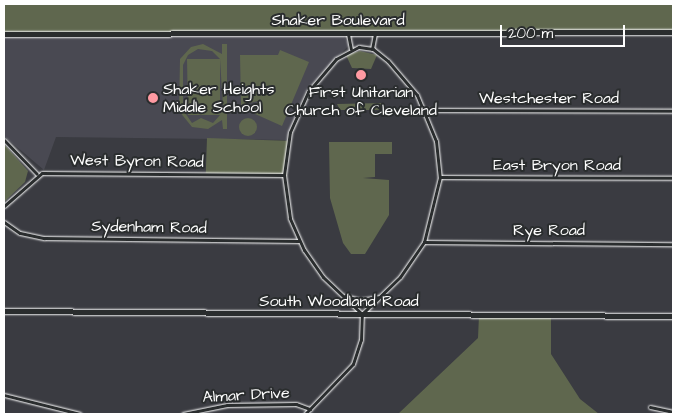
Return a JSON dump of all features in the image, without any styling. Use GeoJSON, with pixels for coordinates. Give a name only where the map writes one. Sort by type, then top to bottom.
{"type":"FeatureCollection","features":[{"type":"Feature","properties":{"kind":"main road","name":"Shaker Boulevard"},"geometry":{"type":"LineString","coordinates":[[4,34],[673,32]]}},
{"type":"Feature","properties":{"kind":"street"},"geometry":{"type":"LineString","coordinates":[[348,33],[351,48]]}},
{"type":"Feature","properties":{"kind":"street"},"geometry":{"type":"LineString","coordinates":[[372,49],[376,33]]}},
{"type":"Feature","properties":{"kind":"street"},"geometry":{"type":"LineString","coordinates":[[305,414],[353,364],[361,340],[362,314],[400,277],[424,242],[440,177],[426,110],[402,75],[372,49],[362,47],[351,48],[318,78],[299,108],[288,141],[284,175],[288,211],[299,241],[320,273],[362,314]]}},
{"type":"Feature","properties":{"kind":"street","name":"Westchester Road"},"geometry":{"type":"LineString","coordinates":[[426,110],[673,111]]}},
{"type":"Feature","properties":{"kind":"street"},"geometry":{"type":"LineString","coordinates":[[4,140],[37,174],[4,206]]}},
{"type":"Feature","properties":{"kind":"street","name":"West Byron Road"},"geometry":{"type":"LineString","coordinates":[[37,174],[284,175]]}},
{"type":"Feature","properties":{"kind":"street","name":"East Bryon Road"},"geometry":{"type":"LineString","coordinates":[[440,177],[673,178]]}},
{"type":"Feature","properties":{"kind":"street","name":"Sydenham Road"},"geometry":{"type":"LineString","coordinates":[[4,222],[20,233],[44,238],[299,241]]}},
{"type":"Feature","properties":{"kind":"street","name":"Rye Road"},"geometry":{"type":"LineString","coordinates":[[424,242],[673,244]]}},
{"type":"Feature","properties":{"kind":"street"},"geometry":{"type":"LineString","coordinates":[[344,296],[360,300],[378,297]]}},
{"type":"Feature","properties":{"kind":"street","name":"South Woodland Road"},"geometry":{"type":"LineString","coordinates":[[4,311],[673,316]]}},
{"type":"Feature","properties":{"kind":"street"},"geometry":{"type":"LineString","coordinates":[[4,395],[80,414]]}},
{"type":"Feature","properties":{"kind":"street","name":"Almar Drive"},"geometry":{"type":"LineString","coordinates":[[183,414],[226,405],[296,404],[310,409]]}},
{"type":"Feature","properties":{"kind":"street"},"geometry":{"type":"LineString","coordinates":[[650,407],[673,412]]}},
{"type":"Feature","properties":{"kind":"shaded area","name":"Shaker Heights Middle School"},"geometry":{"type":"Polygon","coordinates":[[[343,35],[349,45],[305,92],[286,140],[56,137],[44,170],[4,136],[4,36],[343,35]]]}},
{"type":"Feature","properties":{"kind":"green space"},"geometry":{"type":"Polygon","coordinates":[[[4,4],[673,4],[673,34],[4,34],[4,4]]]}},
{"type":"Feature","properties":{"kind":"green space"},"geometry":{"type":"Polygon","coordinates":[[[203,44],[222,54],[222,44],[227,44],[227,129],[223,129],[222,120],[208,129],[192,127],[179,111],[180,59],[191,47],[203,44]],[[198,49],[188,55],[183,65],[183,110],[192,123],[201,118],[213,123],[220,115],[188,115],[187,59],[220,59],[212,51],[198,49]],[[220,59],[220,114],[223,107],[220,59]]]}},
{"type":"Feature","properties":{"kind":"green space"},"geometry":{"type":"Polygon","coordinates":[[[280,50],[309,62],[282,126],[253,113],[258,101],[241,105],[240,55],[278,55],[280,50]]]}},
{"type":"Feature","properties":{"kind":"green space"},"geometry":{"type":"Polygon","coordinates":[[[360,51],[377,55],[371,69],[352,68],[346,55],[360,51]]]}},
{"type":"Feature","properties":{"kind":"green space"},"geometry":{"type":"Polygon","coordinates":[[[383,103],[383,110],[340,110],[337,104],[383,103]]]}},
{"type":"Feature","properties":{"kind":"green space"},"geometry":{"type":"Polygon","coordinates":[[[244,118],[252,118],[257,123],[255,134],[244,136],[239,131],[239,123],[244,118]]]}},
{"type":"Feature","properties":{"kind":"green space"},"geometry":{"type":"Polygon","coordinates":[[[207,138],[288,141],[287,177],[206,174],[207,138]]]}},
{"type":"Feature","properties":{"kind":"green space"},"geometry":{"type":"Polygon","coordinates":[[[329,142],[392,142],[392,154],[375,154],[375,177],[363,178],[389,180],[389,215],[365,254],[351,254],[343,243],[330,198],[329,142]]]}},
{"type":"Feature","properties":{"kind":"green space"},"geometry":{"type":"Polygon","coordinates":[[[4,144],[28,171],[25,182],[4,202],[4,144]]]}},
{"type":"Feature","properties":{"kind":"green space"},"geometry":{"type":"Polygon","coordinates":[[[479,315],[551,316],[551,354],[580,399],[599,414],[398,414],[478,338],[479,315]]]}},
{"type":"Feature","properties":{"kind":"place","name":"First Unitarian Church of Cleveland"},"geometry":{"type":"Point","coordinates":[361,75]}},
{"type":"Feature","properties":{"kind":"place","name":"Shaker Heights Middle School"},"geometry":{"type":"Point","coordinates":[153,98]}}]}
